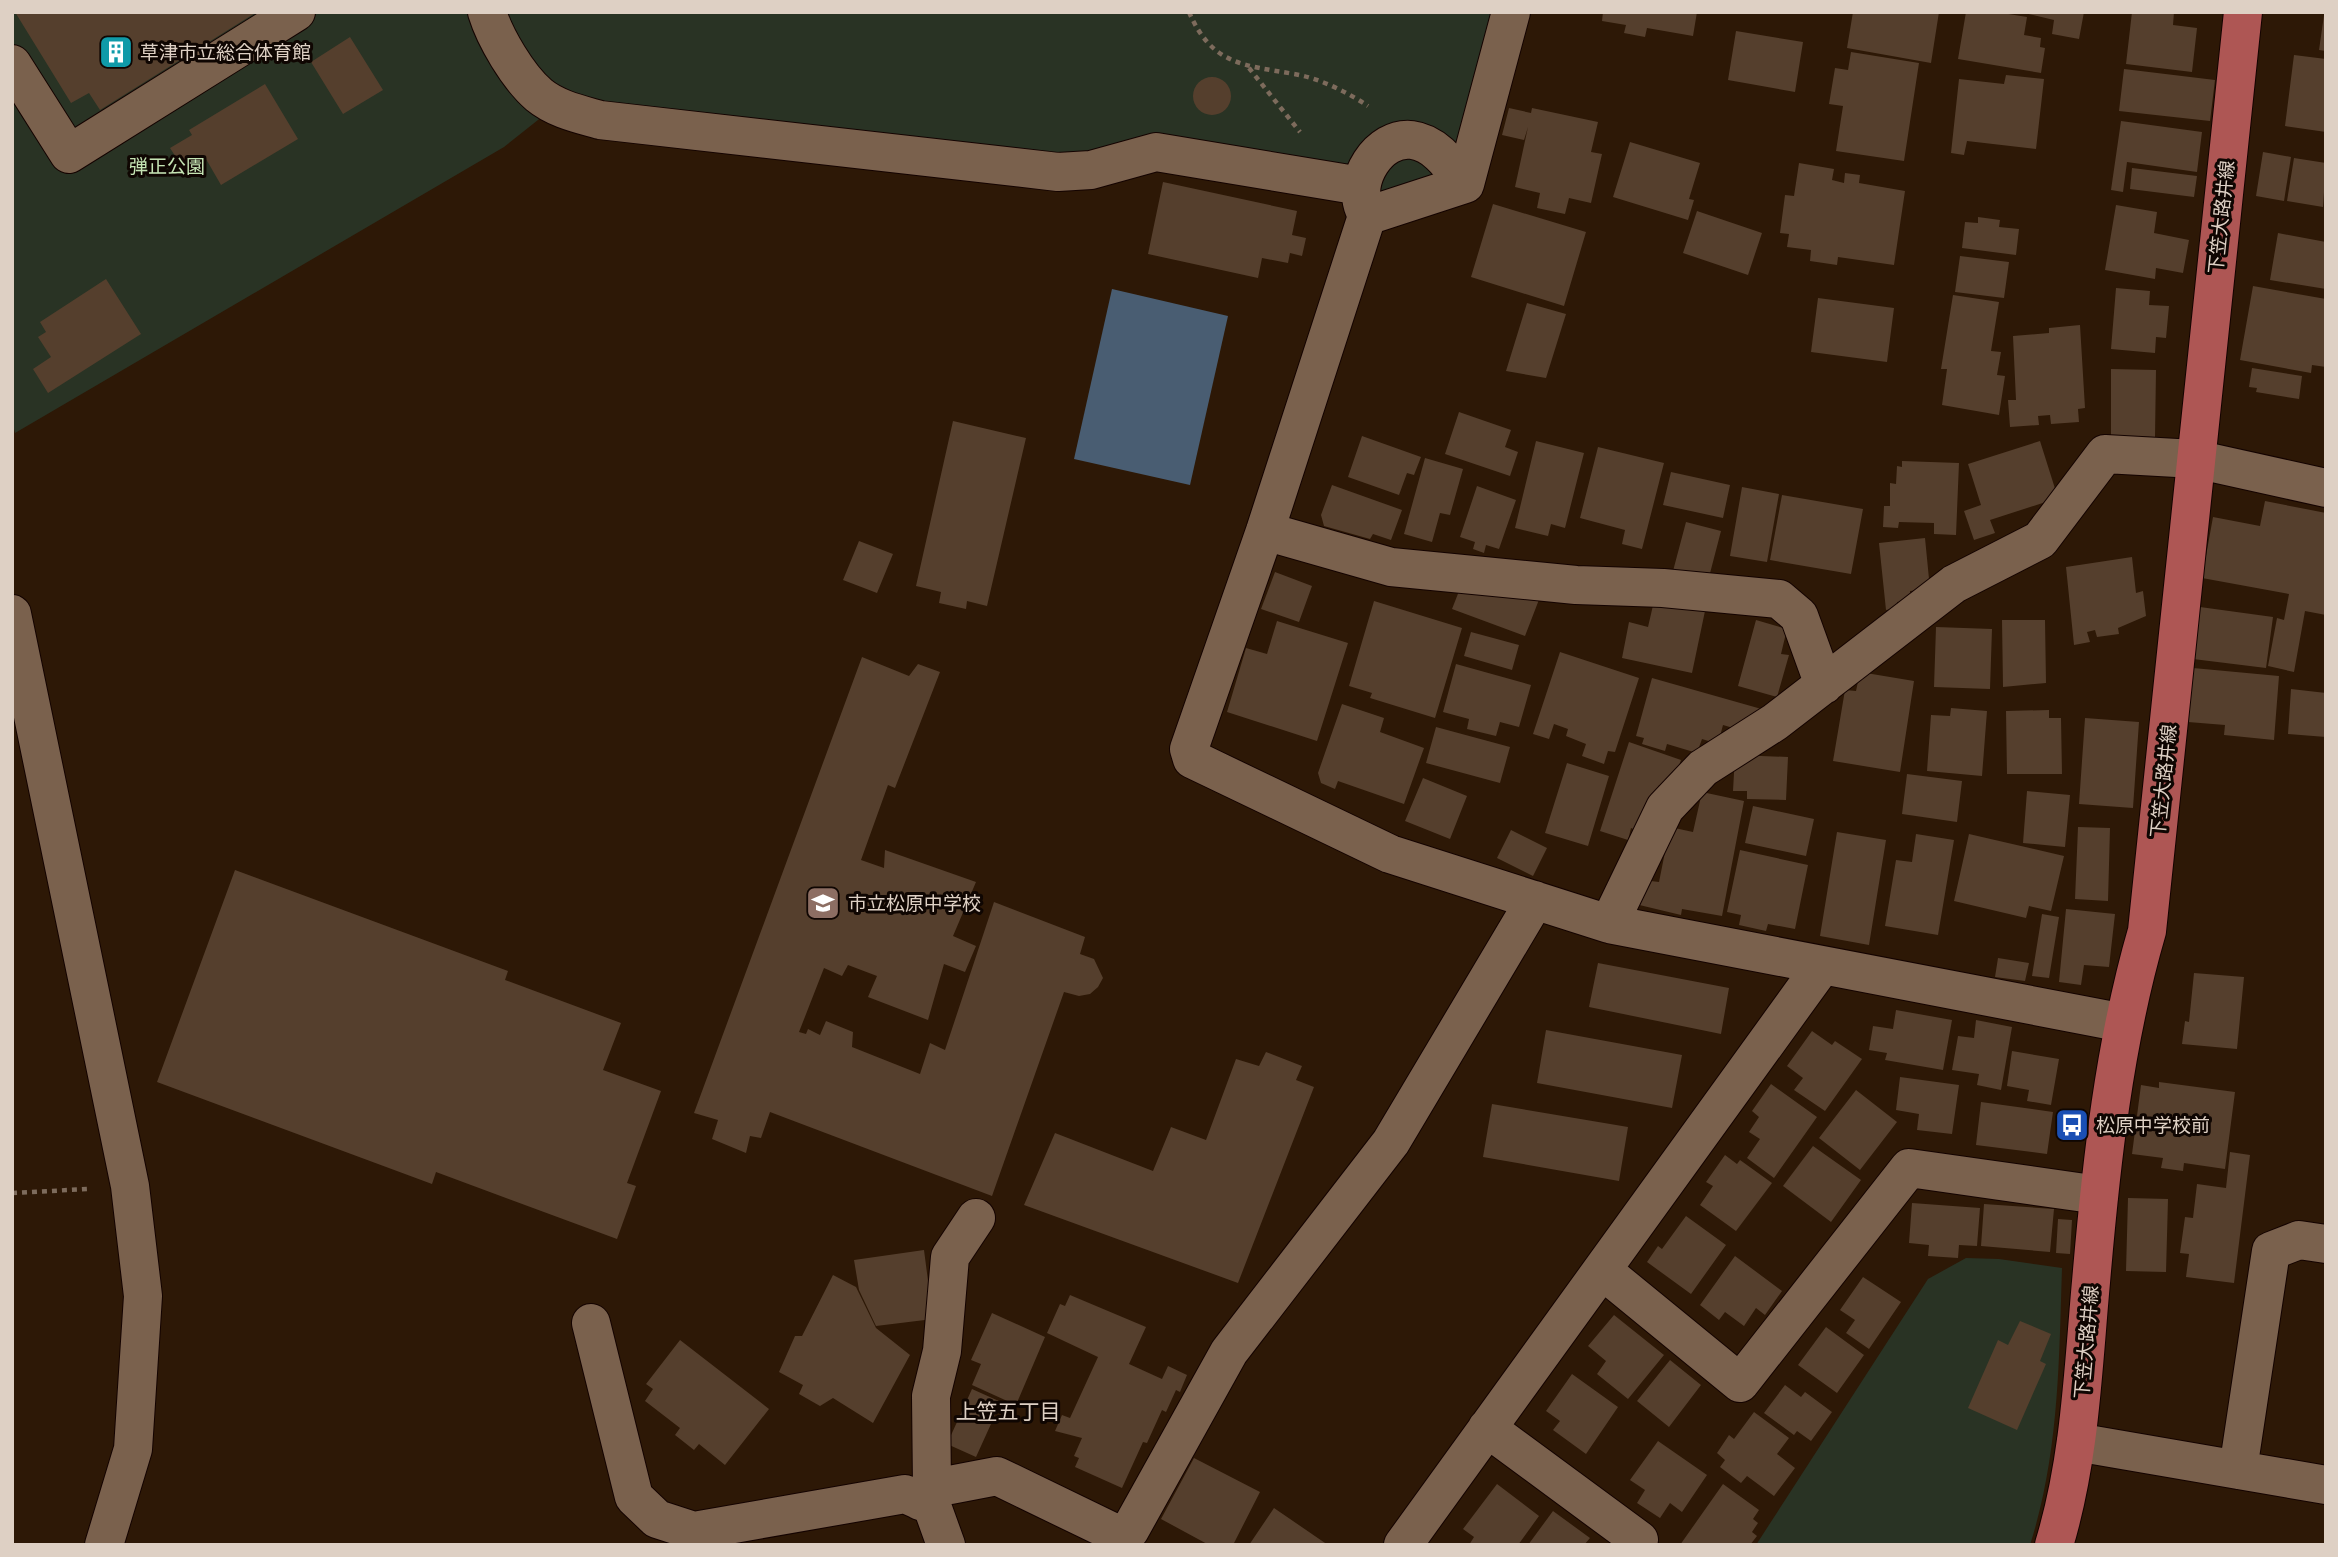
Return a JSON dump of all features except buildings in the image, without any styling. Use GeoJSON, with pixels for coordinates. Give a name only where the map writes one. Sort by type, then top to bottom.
{"type":"FeatureCollection","features":[{"type":"Feature","properties":{"kind":"main road","name":"下笠大路井線"},"geometry":{"type":"LineString","coordinates":[[2054,1545],[2076,1442],[2099,1195],[2124,1023],[2147,931],[2243,12]]}},
{"type":"Feature","properties":{"kind":"street"},"geometry":{"type":"LineString","coordinates":[[12,64],[69,154],[296,12]]}},
{"type":"Feature","properties":{"kind":"street"},"geometry":{"type":"LineString","coordinates":[[487,12],[493,32],[539,95],[566,111],[600,120],[1058,172],[1091,170],[1156,152],[1354,194],[1465,184]]}},
{"type":"Feature","properties":{"kind":"street"},"geometry":{"type":"LineString","coordinates":[[1465,184],[1511,12]]}},
{"type":"Feature","properties":{"kind":"street"},"geometry":{"type":"LineString","coordinates":[[1465,184],[1442,155],[1429,145],[1410,139],[1392,144],[1376,154],[1354,194],[1265,531],[1189,749],[1192,759],[1390,854],[1609,924],[1821,967],[2124,1023]]}},
{"type":"Feature","properties":{"kind":"street"},"geometry":{"type":"LineString","coordinates":[[1609,924],[1665,808],[1703,768],[1776,722],[1954,584],[2040,540],[2105,454],[2195,459],[2326,488]]}},
{"type":"Feature","properties":{"kind":"street"},"geometry":{"type":"LineString","coordinates":[[1265,531],[1391,566],[1576,585],[1663,588],[1779,599],[1798,616],[1824,685]]}},
{"type":"Feature","properties":{"kind":"street"},"geometry":{"type":"LineString","coordinates":[[12,614],[130,1186],[143,1296],[133,1449],[104,1545]]}},
{"type":"Feature","properties":{"kind":"street"},"geometry":{"type":"LineString","coordinates":[[591,1323],[634,1497],[656,1519],[694,1531],[905,1494],[935,1493],[997,1476],[1119,1535],[1130,1530],[1229,1352],[1391,1142],[1535,900]]}},
{"type":"Feature","properties":{"kind":"street"},"geometry":{"type":"LineString","coordinates":[[1403,1545],[1821,967]]}},
{"type":"Feature","properties":{"kind":"street"},"geometry":{"type":"LineString","coordinates":[[1602,1270],[1740,1383],[1909,1168],[2099,1195]]}},
{"type":"Feature","properties":{"kind":"street"},"geometry":{"type":"LineString","coordinates":[[946,1545],[932,1506],[935,1493],[932,1488],[931,1396],[942,1351],[950,1257],[976,1218]]}},
{"type":"Feature","properties":{"kind":"street"},"geometry":{"type":"LineString","coordinates":[[2238,1470],[2271,1251],[2300,1240],[2326,1244]]}},
{"type":"Feature","properties":{"kind":"street"},"geometry":{"type":"LineString","coordinates":[[1487,1428],[1639,1541],[1636,1545]]}},
{"type":"Feature","properties":{"kind":"street"},"geometry":{"type":"LineString","coordinates":[[2076,1442],[2326,1485]]}},
{"type":"Feature","properties":{"kind":"path"},"geometry":{"type":"LineString","coordinates":[[1189,12],[1195,27],[1214,51],[1237,64],[1317,80],[1367,105],[1392,144]]}},
{"type":"Feature","properties":{"kind":"path"},"geometry":{"type":"LineString","coordinates":[[1249,67],[1354,194]]}},
{"type":"Feature","properties":{"kind":"path"},"geometry":{"type":"LineString","coordinates":[[12,1193],[92,1189]]}},
{"type":"Feature","properties":{"kind":"green space","name":"弾正公園"},"geometry":{"type":"Polygon","coordinates":[[[12,12],[1492,12],[1447,175],[1382,196],[1154,166],[543,116],[504,147],[15,433],[12,421],[12,12]]]}},
{"type":"Feature","properties":{"kind":"green space"},"geometry":{"type":"Polygon","coordinates":[[[1966,1258],[1999,1259],[2062,1268],[2056,1408],[2047,1477],[2030,1545],[1756,1545],[1928,1279],[1966,1258]]]}},
{"type":"Feature","properties":{"kind":"water"},"geometry":{"type":"Polygon","coordinates":[[[1112,289],[1228,316],[1190,485],[1074,459],[1112,289]]]}},
{"type":"Feature","properties":{"kind":"place","name":"草津市立総合体育館"},"geometry":{"type":"Point","coordinates":[116,52]}},
{"type":"Feature","properties":{"kind":"place","name":"市立松原中学校"},"geometry":{"type":"Point","coordinates":[823,903]}},
{"type":"Feature","properties":{"kind":"place","name":"松原中学校前"},"geometry":{"type":"Point","coordinates":[2072,1125]}},
{"type":"Feature","properties":{"kind":"district","name":"上笠五丁目"},"geometry":{"type":"Point","coordinates":[1008,1411]}}]}
